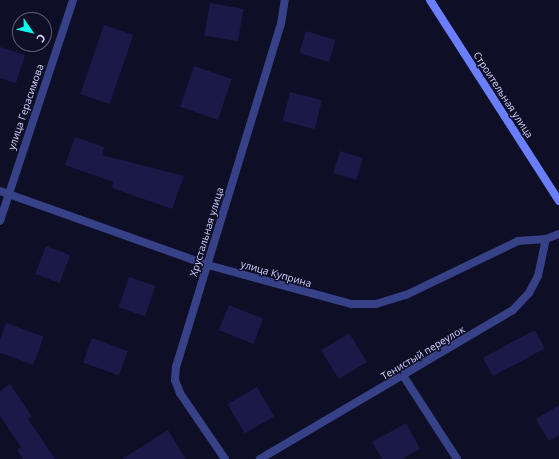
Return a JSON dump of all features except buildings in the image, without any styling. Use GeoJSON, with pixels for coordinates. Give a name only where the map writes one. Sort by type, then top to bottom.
{"type":"FeatureCollection","features":[{"type":"Feature","properties":{"kind":"main road","name":"Строительная улица"},"geometry":{"type":"LineString","coordinates":[[430,0],[559,201]]}},
{"type":"Feature","properties":{"kind":"street","name":"улица Герасимова"},"geometry":{"type":"LineString","coordinates":[[0,221],[4,192],[73,0]]}},
{"type":"Feature","properties":{"kind":"street","name":"Хрустальная улица"},"geometry":{"type":"LineString","coordinates":[[225,459],[175,380],[281,24],[285,0]]}},
{"type":"Feature","properties":{"kind":"street","name":"улица Куприна"},"geometry":{"type":"LineString","coordinates":[[4,192],[208,265],[328,300],[376,304],[406,295],[518,241],[546,239]]}},
{"type":"Feature","properties":{"kind":"street"},"geometry":{"type":"LineString","coordinates":[[546,239],[559,234]]}},
{"type":"Feature","properties":{"kind":"street","name":"Тенистый переулок"},"geometry":{"type":"LineString","coordinates":[[260,459],[404,376],[513,310],[538,276],[546,239]]}},
{"type":"Feature","properties":{"kind":"street"},"geometry":{"type":"LineString","coordinates":[[404,376],[457,459]]}}]}
